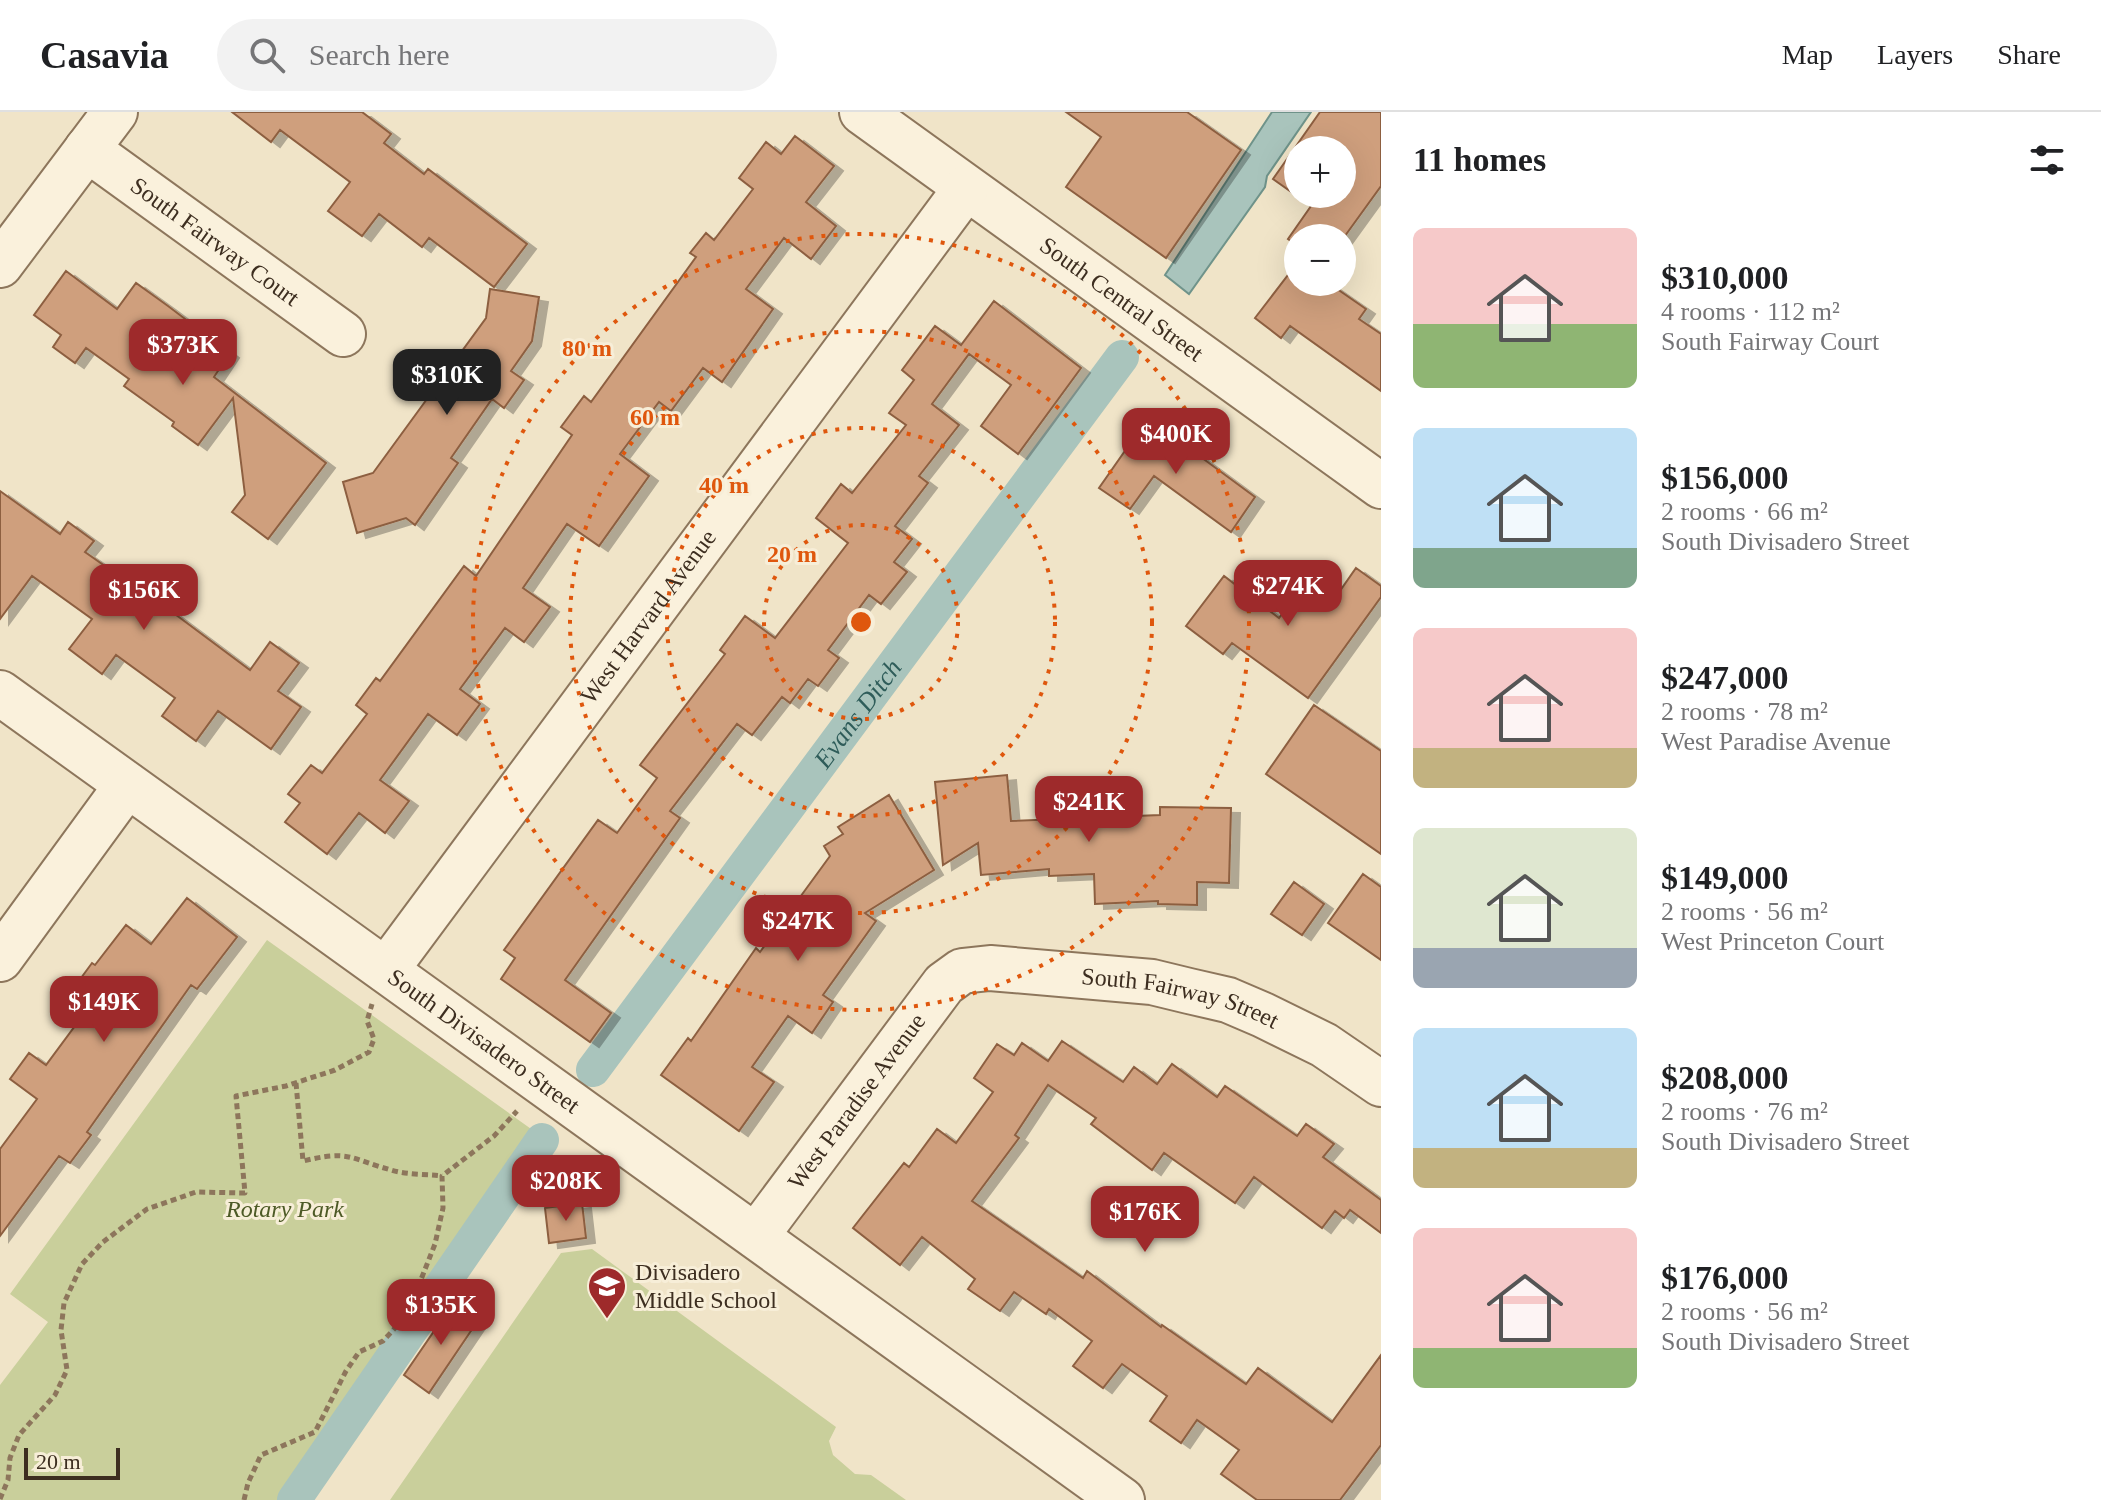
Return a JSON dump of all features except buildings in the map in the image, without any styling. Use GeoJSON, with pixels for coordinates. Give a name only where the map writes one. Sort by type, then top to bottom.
{"type":"FeatureCollection","features":[{"type":"Feature","properties":{"kind":"street"},"geometry":{"type":"LineString","coordinates":[[0,265],[115,112]]}},
{"type":"Feature","properties":{"kind":"street","name":"South Central Street"},"geometry":{"type":"LineString","coordinates":[[862,112],[1381,486]]}},
{"type":"Feature","properties":{"kind":"street","name":"South Fairway Court"},"geometry":{"type":"LineString","coordinates":[[87,149],[343,334]]}},
{"type":"Feature","properties":{"kind":"street","name":"West Harvard Avenue"},"geometry":{"type":"LineString","coordinates":[[390,972],[966,188]]}},
{"type":"Feature","properties":{"kind":"street","name":"South Divisadero Street"},"geometry":{"type":"LineString","coordinates":[[0,693],[1122,1500]]}},
{"type":"Feature","properties":{"kind":"street"},"geometry":{"type":"LineString","coordinates":[[0,959],[127,785]]}},
{"type":"Feature","properties":{"kind":"street","name":"South Fairway Street"},"geometry":{"type":"LineString","coordinates":[[962,971],[990,968],[1152,982],[1228,1000],[1324,1045],[1381,1084]]}},
{"type":"Feature","properties":{"kind":"street","name":"West Paradise Avenue"},"geometry":{"type":"LineString","coordinates":[[756,1236],[944,984],[962,971]]}},
{"type":"Feature","properties":{"kind":"path"},"geometry":{"type":"LineString","coordinates":[[0,1499],[19,1435],[55,1395],[67,1370],[61,1330],[64,1303],[82,1264],[103,1242],[147,1209],[196,1192],[245,1193],[236,1096],[296,1083],[335,1070],[369,1052],[374,1039],[367,1021],[370,1006],[390,972]]}},
{"type":"Feature","properties":{"kind":"path"},"geometry":{"type":"LineString","coordinates":[[296,1083],[303,1161],[337,1154],[391,1170],[442,1176],[507,1124],[539,1081]]}},
{"type":"Feature","properties":{"kind":"path"},"geometry":{"type":"LineString","coordinates":[[244,1500],[261,1455],[315,1432],[359,1352],[383,1341],[407,1315],[435,1244],[443,1208],[442,1176]]}},
{"type":"Feature","properties":{"kind":"green space","name":"Rotary Park"},"geometry":{"type":"Polygon","coordinates":[[[267,940],[548,1141],[286,1500],[0,1500],[0,1385],[48,1322],[10,1294],[267,940]]]}},
{"type":"Feature","properties":{"kind":"green space"},"geometry":{"type":"Polygon","coordinates":[[[592,1249],[836,1427],[829,1441],[833,1455],[855,1474],[871,1475],[906,1500],[390,1500],[561,1253],[592,1249]]]}},
{"type":"Feature","properties":{"kind":"water"},"geometry":{"type":"Polygon","coordinates":[[[1272,112],[1311,112],[1294,136],[1284,136],[1284,151],[1267,176],[1265,187],[1189,294],[1165,275],[1272,112]]]}},
{"type":"Feature","properties":{"kind":"waterway","name":"Evans Ditch"},"geometry":{"type":"LineString","coordinates":[[593,1070],[1122,357]]}},
{"type":"Feature","properties":{"kind":"waterway","name":"Evans Ditch"},"geometry":{"type":"LineString","coordinates":[[294,1500],[542,1140]]}},
{"type":"Feature","properties":{"kind":"place","name":"Divisadero Middle School"},"geometry":{"type":"Point","coordinates":[607,1320]}}]}
